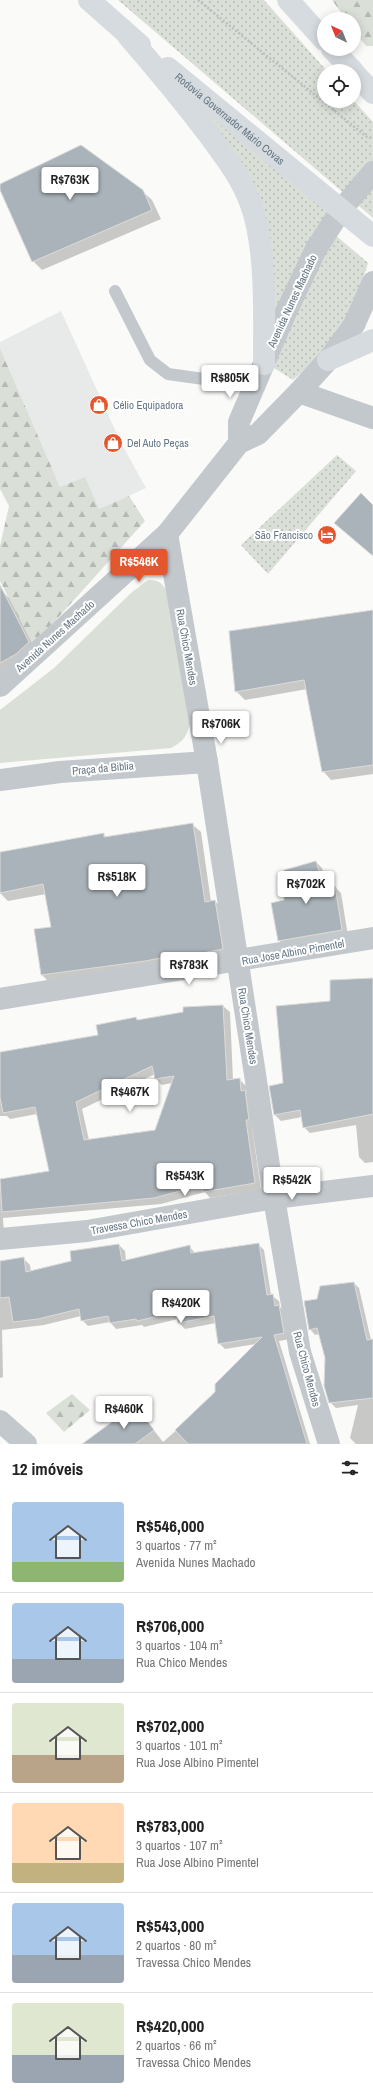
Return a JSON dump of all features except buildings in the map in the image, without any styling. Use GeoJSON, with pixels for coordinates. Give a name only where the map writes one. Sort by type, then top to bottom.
{"type":"FeatureCollection","features":[{"type":"Feature","properties":{"kind":"highway","name":"Rodovia Governador Mário Covas"},"geometry":{"type":"LineString","coordinates":[[89,0],[128,36],[373,236]]}},
{"type":"Feature","properties":{"kind":"highway"},"geometry":{"type":"LineString","coordinates":[[288,0],[317,32]]}},
{"type":"Feature","properties":{"kind":"highway"},"geometry":{"type":"LineString","coordinates":[[128,36],[165,79],[233,167],[250,202],[259,236],[262,260],[264,364]]}},
{"type":"Feature","properties":{"kind":"highway"},"geometry":{"type":"LineString","coordinates":[[338,56],[346,64]]}},
{"type":"Feature","properties":{"kind":"highway"},"geometry":{"type":"LineString","coordinates":[[361,80],[373,93]]}},
{"type":"Feature","properties":{"kind":"highway"},"geometry":{"type":"LineString","coordinates":[[328,360],[373,340]]}},
{"type":"Feature","properties":{"kind":"street","name":"Avenida Nunes Machado"},"geometry":{"type":"LineString","coordinates":[[239,443],[239,422],[316,248],[341,210],[373,172]]}},
{"type":"Feature","properties":{"kind":"street","name":"Avenida Nunes Machado"},"geometry":{"type":"LineString","coordinates":[[0,686],[167,534],[239,443],[258,434],[299,392],[328,360],[354,325],[373,282]]}},
{"type":"Feature","properties":{"kind":"street"},"geometry":{"type":"LineString","coordinates":[[299,392],[373,418]]}},
{"type":"Feature","properties":{"kind":"street","name":"Rua Chico Mendes"},"geometry":{"type":"LineString","coordinates":[[167,534],[207,762],[274,1198],[300,1352],[328,1444]]}},
{"type":"Feature","properties":{"kind":"street","name":"Praça da Biblia"},"geometry":{"type":"LineString","coordinates":[[0,780],[67,771],[207,762]]}},
{"type":"Feature","properties":{"kind":"street","name":"Rua Jose Albino Pimentel"},"geometry":{"type":"LineString","coordinates":[[0,999],[373,938]]}},
{"type":"Feature","properties":{"kind":"street","name":"Travessa Chico Mendes"},"geometry":{"type":"LineString","coordinates":[[0,1239],[87,1231],[274,1198],[373,1186]]}},
{"type":"Feature","properties":{"kind":"street"},"geometry":{"type":"LineString","coordinates":[[0,1421],[26,1444]]}},
{"type":"Feature","properties":{"kind":"lane"},"geometry":{"type":"LineString","coordinates":[[116,291],[150,360],[159,368],[168,374],[254,386]]}},
{"type":"Feature","properties":{"kind":"path"},"geometry":{"type":"LineString","coordinates":[[198,0],[367,137],[373,138]]}},
{"type":"Feature","properties":{"kind":"shaded area"},"geometry":{"type":"Polygon","coordinates":[[[61,311],[121,443],[146,488],[99,510],[60,487],[0,348],[0,342],[61,311]]]}},
{"type":"Feature","properties":{"kind":"green space"},"geometry":{"type":"Polygon","coordinates":[[[118,0],[264,0],[321,64],[317,64],[317,108],[360,108],[373,122],[373,218],[118,0]]]}},
{"type":"Feature","properties":{"kind":"green space"},"geometry":{"type":"Polygon","coordinates":[[[332,0],[373,0],[373,46],[366,46],[361,39],[361,12],[341,12],[332,0]]]}},
{"type":"Feature","properties":{"kind":"green space"},"geometry":{"type":"Polygon","coordinates":[[[176,84],[327,211],[270,329],[256,200],[176,84]]]}},
{"type":"Feature","properties":{"kind":"green space"},"geometry":{"type":"Polygon","coordinates":[[[333,233],[368,263],[349,323],[325,352],[293,380],[274,368],[289,318],[333,233]]]}},
{"type":"Feature","properties":{"kind":"green space"},"geometry":{"type":"Polygon","coordinates":[[[0,348],[60,487],[85,477],[99,509],[129,496],[145,521],[55,621],[32,643],[0,581],[0,546],[9,506],[0,489],[0,348]]]}},
{"type":"Feature","properties":{"kind":"green space"},"geometry":{"type":"Polygon","coordinates":[[[337,455],[356,471],[268,574],[241,545],[337,455]]]}},
{"type":"Feature","properties":{"kind":"green space"},"geometry":{"type":"Polygon","coordinates":[[[148,580],[159,582],[166,590],[190,723],[188,732],[184,738],[171,748],[0,763],[0,710],[54,668],[131,593],[148,580]]]}},
{"type":"Feature","properties":{"kind":"green space"},"geometry":{"type":"Polygon","coordinates":[[[72,1394],[90,1410],[64,1432],[46,1413],[72,1394]]]}},
{"type":"Feature","properties":{"kind":"place","name":"Célio Equipadora"},"geometry":{"type":"Point","coordinates":[99,405]}},
{"type":"Feature","properties":{"kind":"place","name":"Del Auto Peças"},"geometry":{"type":"Point","coordinates":[113,443]}},
{"type":"Feature","properties":{"kind":"place","name":"São Francisco"},"geometry":{"type":"Point","coordinates":[327,535]}}]}
